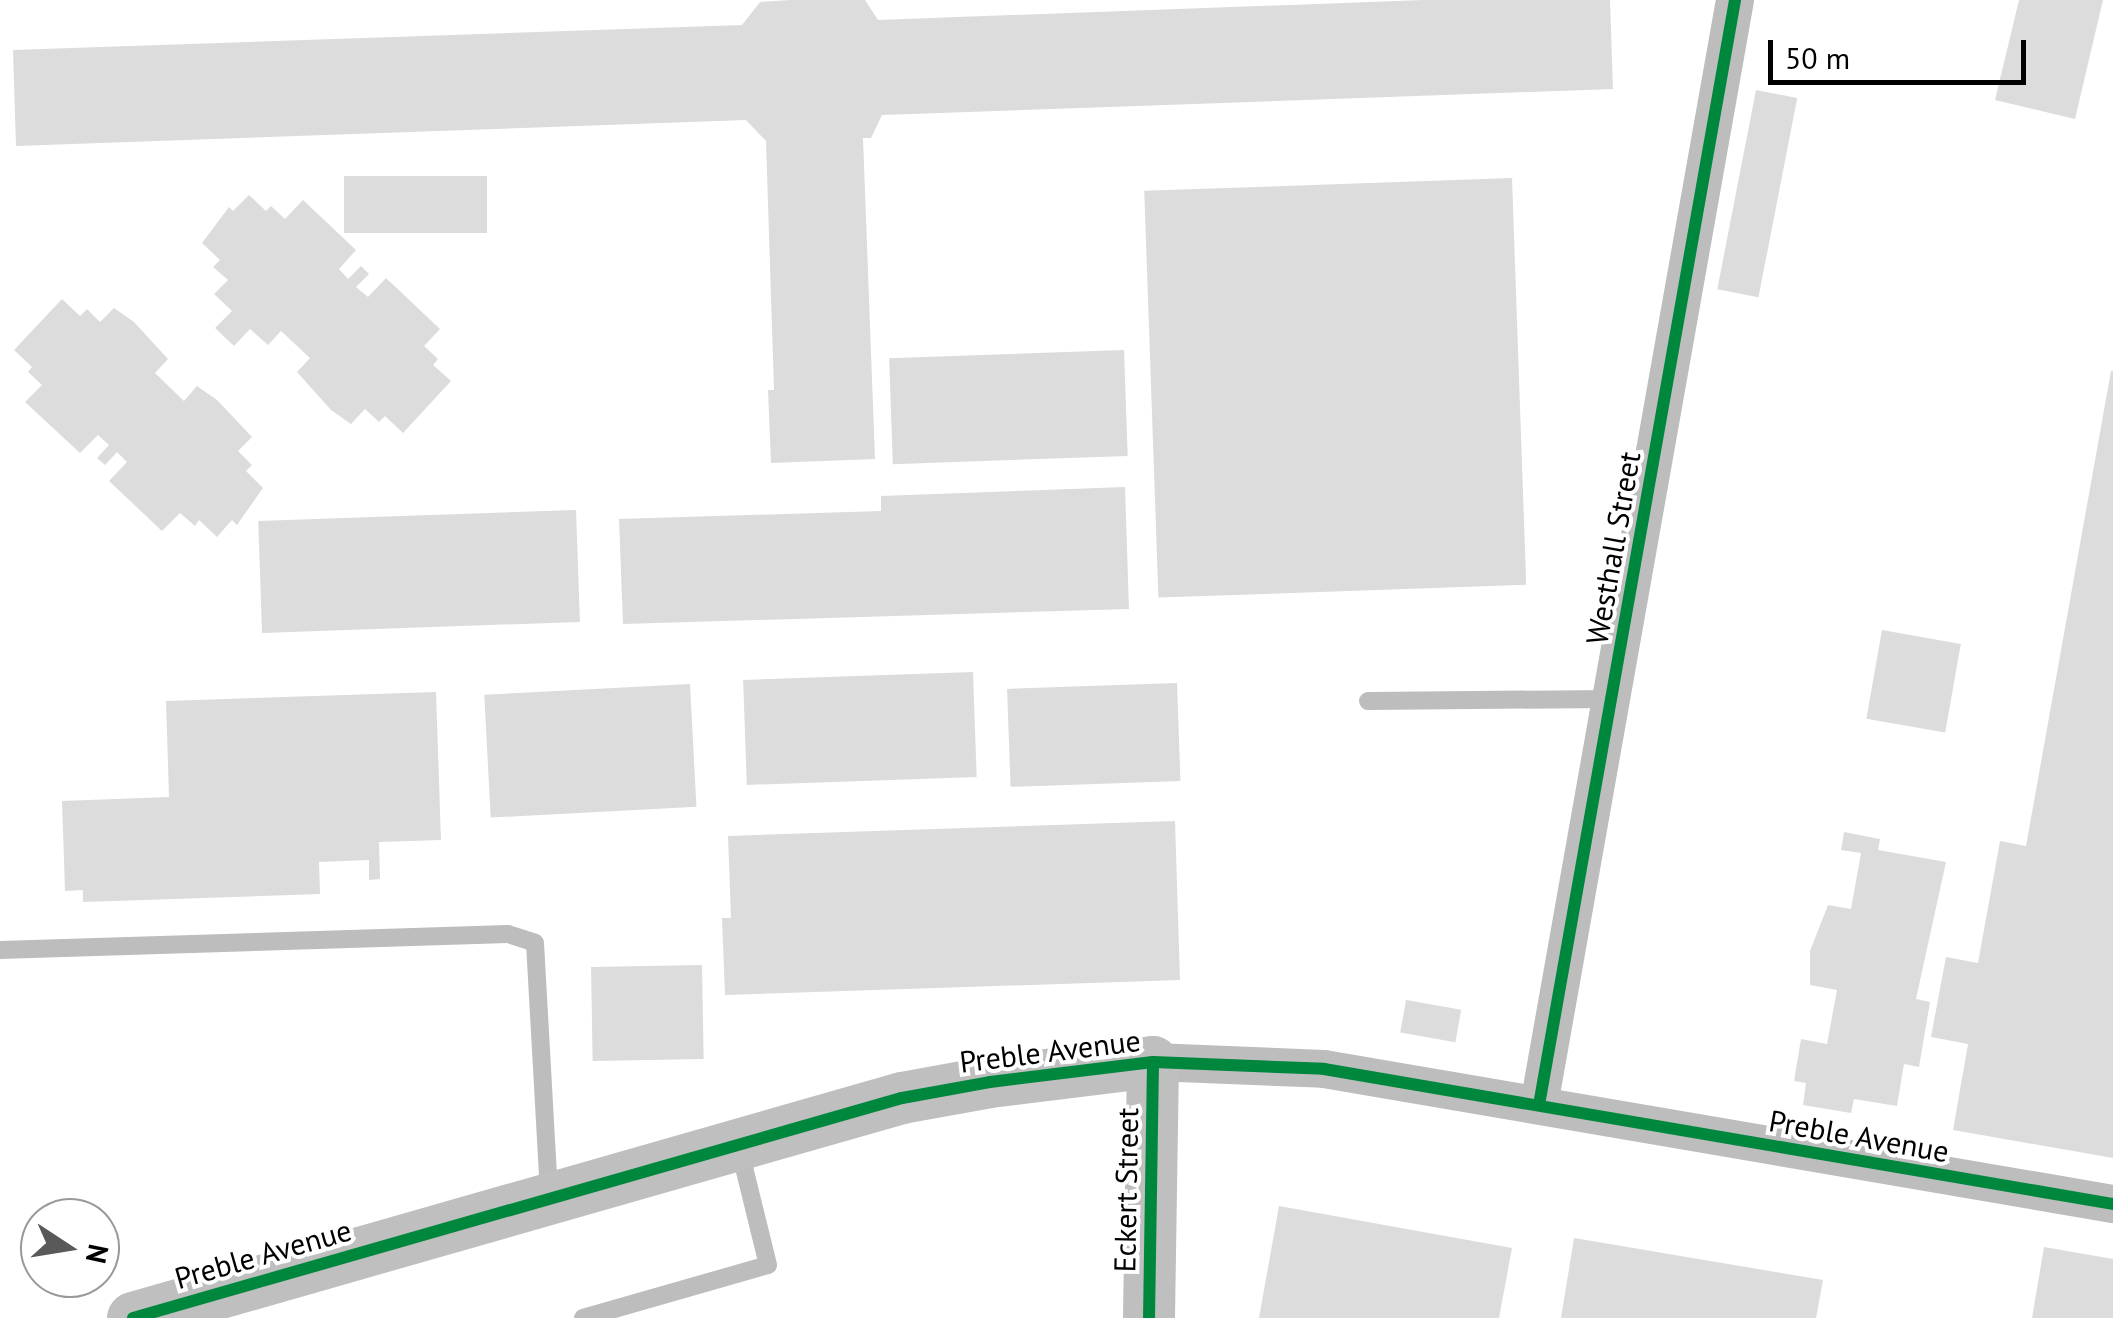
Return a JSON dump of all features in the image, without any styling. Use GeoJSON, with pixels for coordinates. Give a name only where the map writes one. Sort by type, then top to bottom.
{"type":"FeatureCollection","features":[{"type":"Feature","properties":{"kind":"street","name":"Westhall Street"},"geometry":{"type":"LineString","coordinates":[[1540,1104],[1735,0]]}},
{"type":"Feature","properties":{"kind":"street","name":"Preble Avenue"},"geometry":{"type":"LineString","coordinates":[[133,1318],[236,1296],[549,1197],[902,1098],[990,1082],[1154,1062],[1324,1069],[2113,1204]]}},
{"type":"Feature","properties":{"kind":"street","name":"Eckert Street"},"geometry":{"type":"LineString","coordinates":[[1149,1318],[1154,1062]]}},
{"type":"Feature","properties":{"kind":"lane"},"geometry":{"type":"LineString","coordinates":[[1368,700],[1611,699]]}},
{"type":"Feature","properties":{"kind":"lane"},"geometry":{"type":"LineString","coordinates":[[0,950],[508,934],[535,943],[549,1197]]}},
{"type":"Feature","properties":{"kind":"lane"},"geometry":{"type":"LineString","coordinates":[[584,1318],[768,1264],[738,1142]]}},
{"type":"Feature","properties":{"kind":"building"},"geometry":{"type":"Polygon","coordinates":[[[865,0],[878,20],[1424,0],[1610,0],[1613,89],[882,115],[871,138],[863,138],[875,459],[771,463],[768,390],[774,390],[766,141],[746,120],[16,146],[13,50],[742,25],[760,2],[865,0]]]}},
{"type":"Feature","properties":{"kind":"building"},"geometry":{"type":"Polygon","coordinates":[[[2019,0],[2103,0],[2075,119],[1995,100],[2019,0]]]}},
{"type":"Feature","properties":{"kind":"building"},"geometry":{"type":"Polygon","coordinates":[[[1756,90],[1797,98],[1758,297],[1717,289],[1756,90]]]}},
{"type":"Feature","properties":{"kind":"building"},"geometry":{"type":"Polygon","coordinates":[[[344,176],[487,176],[487,233],[344,233],[344,176]]]}},
{"type":"Feature","properties":{"kind":"building"},"geometry":{"type":"Polygon","coordinates":[[[1512,178],[1526,585],[1158,598],[1144,191],[1512,178]]]}},
{"type":"Feature","properties":{"kind":"building"},"geometry":{"type":"Polygon","coordinates":[[[249,195],[266,211],[271,206],[285,219],[303,200],[356,250],[339,269],[348,279],[361,266],[369,274],[356,287],[368,297],[386,278],[440,329],[424,346],[438,359],[433,365],[451,381],[403,433],[385,416],[379,422],[365,409],[351,424],[331,410],[297,372],[310,358],[281,331],[268,345],[250,329],[234,346],[215,328],[232,311],[214,294],[228,280],[213,267],[220,260],[202,243],[229,207],[233,211],[249,195]]]}},
{"type":"Feature","properties":{"kind":"building"},"geometry":{"type":"Polygon","coordinates":[[[62,299],[80,316],[87,309],[100,322],[114,308],[134,322],[168,359],[155,373],[184,401],[197,386],[217,400],[252,437],[238,451],[252,465],[246,471],[263,488],[237,525],[232,520],[217,537],[199,520],[195,526],[180,513],[162,531],[109,481],[127,462],[117,452],[105,465],[97,458],[109,445],[98,435],[80,453],[25,402],[42,385],[28,372],[32,367],[14,350],[62,299]]]}},
{"type":"Feature","properties":{"kind":"building"},"geometry":{"type":"Polygon","coordinates":[[[1124,350],[1128,456],[893,464],[889,358],[1124,350]]]}},
{"type":"Feature","properties":{"kind":"building"},"geometry":{"type":"Polygon","coordinates":[[[2111,371],[2113,1158],[1953,1130],[1968,1044],[1931,1037],[1946,957],[1978,963],[2000,841],[2026,846],[2111,371]]]}},
{"type":"Feature","properties":{"kind":"building"},"geometry":{"type":"Polygon","coordinates":[[[1125,487],[1129,609],[623,624],[619,519],[881,511],[881,496],[1125,487]]]}},
{"type":"Feature","properties":{"kind":"building"},"geometry":{"type":"Polygon","coordinates":[[[576,510],[580,622],[262,633],[258,521],[576,510]]]}},
{"type":"Feature","properties":{"kind":"building"},"geometry":{"type":"Polygon","coordinates":[[[1882,630],[1961,644],[1945,733],[1866,719],[1882,630]]]}},
{"type":"Feature","properties":{"kind":"building"},"geometry":{"type":"Polygon","coordinates":[[[973,672],[977,777],[747,785],[743,680],[973,672]]]}},
{"type":"Feature","properties":{"kind":"building"},"geometry":{"type":"Polygon","coordinates":[[[1177,683],[1180,781],[1011,787],[1007,689],[1177,683]]]}},
{"type":"Feature","properties":{"kind":"building"},"geometry":{"type":"Polygon","coordinates":[[[690,684],[696,807],[491,818],[484,695],[690,684]]]}},
{"type":"Feature","properties":{"kind":"building"},"geometry":{"type":"Polygon","coordinates":[[[436,692],[441,840],[379,842],[380,879],[369,880],[369,860],[319,862],[320,894],[83,902],[83,890],[65,891],[62,801],[169,797],[166,701],[436,692]]]}},
{"type":"Feature","properties":{"kind":"building"},"geometry":{"type":"Polygon","coordinates":[[[1175,821],[1180,980],[725,995],[722,918],[731,918],[728,836],[1175,821]]]}},
{"type":"Feature","properties":{"kind":"building"},"geometry":{"type":"Polygon","coordinates":[[[1844,832],[1880,839],[1878,850],[1946,862],[1916,999],[1930,1002],[1919,1067],[1904,1064],[1897,1106],[1854,1099],[1851,1113],[1803,1105],[1806,1083],[1794,1081],[1801,1039],[1827,1044],[1837,990],[1810,985],[1810,951],[1828,905],[1851,909],[1861,853],[1841,850],[1844,832]]]}},
{"type":"Feature","properties":{"kind":"building"},"geometry":{"type":"Polygon","coordinates":[[[702,965],[704,1059],[593,1061],[591,967],[702,965]]]}},
{"type":"Feature","properties":{"kind":"building"},"geometry":{"type":"Polygon","coordinates":[[[1406,1000],[1461,1010],[1455,1042],[1400,1032],[1406,1000]]]}},
{"type":"Feature","properties":{"kind":"building"},"geometry":{"type":"Polygon","coordinates":[[[1279,1206],[1512,1248],[1499,1318],[1259,1318],[1279,1206]]]}},
{"type":"Feature","properties":{"kind":"building"},"geometry":{"type":"Polygon","coordinates":[[[1574,1238],[1823,1280],[1816,1318],[1561,1318],[1574,1238]]]}},
{"type":"Feature","properties":{"kind":"building"},"geometry":{"type":"Polygon","coordinates":[[[2044,1247],[2113,1259],[2113,1318],[2032,1318],[2044,1247]]]}},
{"type":"Feature","properties":{"kind":"cycle path"},"geometry":{"type":"LineString","coordinates":[[1539,1105],[1735,0]]}},
{"type":"Feature","properties":{"kind":"cycle path"},"geometry":{"type":"LineString","coordinates":[[133,1318],[902,1098],[990,1082],[1153,1062],[1324,1069],[2113,1204]]}},
{"type":"Feature","properties":{"kind":"cycle path"},"geometry":{"type":"LineString","coordinates":[[1149,1318],[1153,1062]]}}]}
